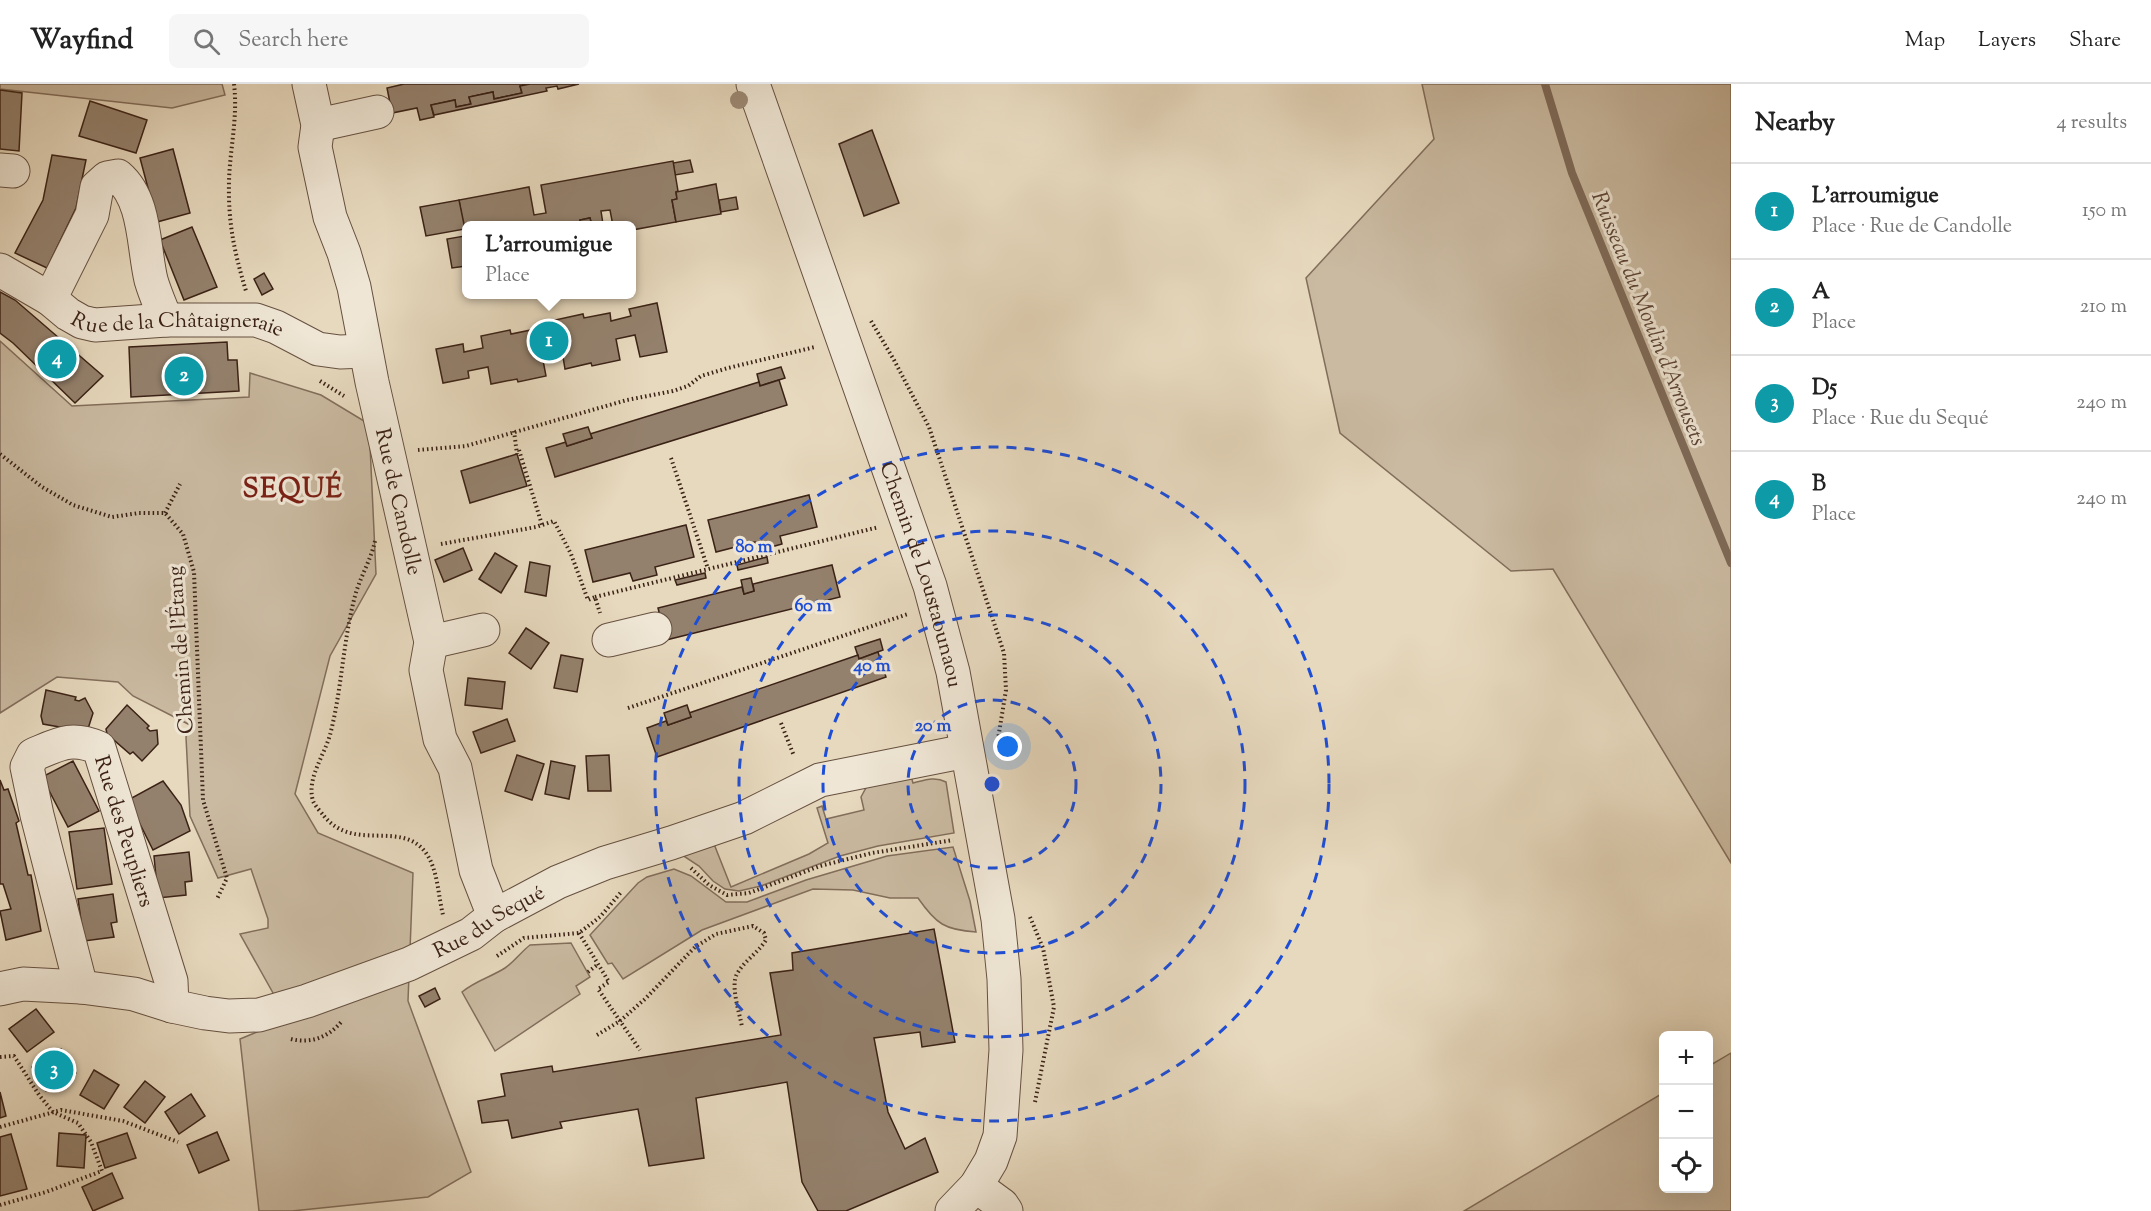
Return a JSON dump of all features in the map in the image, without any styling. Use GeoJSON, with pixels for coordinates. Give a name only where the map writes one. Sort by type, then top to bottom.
{"type":"FeatureCollection","features":[{"type":"Feature","properties":{"kind":"street","name":"Rue de Candolle"},"geometry":{"type":"LineString","coordinates":[[309,84],[318,125],[315,147],[330,217],[354,287],[365,351],[431,642],[426,670],[440,739],[455,768],[476,870],[494,916]]}},
{"type":"Feature","properties":{"kind":"street","name":"Chemin de Loustaounaou"},"geometry":{"type":"LineString","coordinates":[[753,84],[930,586],[953,672],[981,748],[1004,979],[1006,1050],[1000,1136],[990,1161],[976,1186],[952,1211]]}},
{"type":"Feature","properties":{"kind":"street"},"geometry":{"type":"LineString","coordinates":[[318,125],[377,112]]}},
{"type":"Feature","properties":{"kind":"street"},"geometry":{"type":"LineString","coordinates":[[50,299],[92,215],[97,187],[107,178],[118,176],[128,185],[139,211],[152,282],[166,320]]}},
{"type":"Feature","properties":{"kind":"street","name":"Rue de la Châtaigneraie"},"geometry":{"type":"LineString","coordinates":[[0,270],[50,299],[68,314],[82,322],[95,325],[166,320],[256,320],[276,327],[318,349],[340,352],[365,351]]}},
{"type":"Feature","properties":{"kind":"street"},"geometry":{"type":"LineString","coordinates":[[609,640],[655,629]]}},
{"type":"Feature","properties":{"kind":"street"},"geometry":{"type":"LineString","coordinates":[[431,642],[483,630]]}},
{"type":"Feature","properties":{"kind":"street","name":"Rue des Peupliers"},"geometry":{"type":"LineString","coordinates":[[81,987],[27,767],[33,755],[64,742],[83,741],[99,748],[171,981],[172,1005]]}},
{"type":"Feature","properties":{"kind":"street","name":"Rue du Sequé"},"geometry":{"type":"LineString","coordinates":[[0,989],[23,984],[81,987],[135,994],[172,1005],[230,1016],[259,1015],[307,1001],[409,964],[471,934],[494,916],[558,882],[605,863],[744,818],[820,780],[981,748]]}},
{"type":"Feature","properties":{"kind":"street"},"geometry":{"type":"LineString","coordinates":[[976,1186],[1002,1205],[1006,1211]]}},
{"type":"Feature","properties":{"kind":"path"},"geometry":{"type":"LineString","coordinates":[[234,84],[236,121],[229,179],[229,225],[238,264],[256,320]]}},
{"type":"Feature","properties":{"kind":"path"},"geometry":{"type":"LineString","coordinates":[[870,319],[929,427],[1004,653],[1006,690],[981,748]]}},
{"type":"Feature","properties":{"kind":"path"},"geometry":{"type":"LineString","coordinates":[[388,453],[466,446],[627,400],[673,391],[688,386],[701,376],[808,349]]}},
{"type":"Feature","properties":{"kind":"path"},"geometry":{"type":"LineString","coordinates":[[312,376],[345,396],[351,405]]}},
{"type":"Feature","properties":{"kind":"path"},"geometry":{"type":"LineString","coordinates":[[514,431],[518,452],[542,525]]}},
{"type":"Feature","properties":{"kind":"path"},"geometry":{"type":"LineString","coordinates":[[0,454],[42,487],[73,505],[112,517],[139,513],[165,513],[180,484]]}},
{"type":"Feature","properties":{"kind":"path"},"geometry":{"type":"LineString","coordinates":[[671,458],[708,569]]}},
{"type":"Feature","properties":{"kind":"path","name":"Chemin de l’Étang"},"geometry":{"type":"LineString","coordinates":[[165,513],[183,534],[194,572],[203,800],[227,878],[217,898]]}},
{"type":"Feature","properties":{"kind":"path"},"geometry":{"type":"LineString","coordinates":[[372,556],[554,521],[571,554],[588,600],[871,529]]}},
{"type":"Feature","properties":{"kind":"path"},"geometry":{"type":"LineString","coordinates":[[377,533],[372,556],[355,593],[330,735],[312,784],[314,802],[326,819],[339,829],[359,836],[403,837],[416,842],[428,855],[437,881],[447,928],[456,942],[475,960],[490,959],[524,938],[579,933],[600,917],[626,886]]}},
{"type":"Feature","properties":{"kind":"path"},"geometry":{"type":"LineString","coordinates":[[595,597],[609,640]]}},
{"type":"Feature","properties":{"kind":"path"},"geometry":{"type":"LineString","coordinates":[[628,708],[909,614]]}},
{"type":"Feature","properties":{"kind":"path"},"geometry":{"type":"LineString","coordinates":[[781,723],[794,756]]}},
{"type":"Feature","properties":{"kind":"path"},"geometry":{"type":"LineString","coordinates":[[685,863],[709,885],[727,895],[749,893],[820,866],[872,853],[953,839],[956,849]]}},
{"type":"Feature","properties":{"kind":"path"},"geometry":{"type":"LineString","coordinates":[[597,1035],[620,1021],[645,999],[695,947],[716,934],[753,926],[764,933],[766,940],[736,975],[734,984],[742,1027]]}},
{"type":"Feature","properties":{"kind":"path"},"geometry":{"type":"LineString","coordinates":[[579,933],[609,982],[598,989],[640,1050]]}},
{"type":"Feature","properties":{"kind":"path"},"geometry":{"type":"LineString","coordinates":[[588,972],[597,965]]}},
{"type":"Feature","properties":{"kind":"path"},"geometry":{"type":"LineString","coordinates":[[0,1057],[14,1056],[53,1112],[78,1124],[91,1142],[102,1171],[46,1192],[0,1205]]}},
{"type":"Feature","properties":{"kind":"path"},"geometry":{"type":"LineString","coordinates":[[0,1127],[61,1110],[123,1121],[178,1142]]}},
{"type":"Feature","properties":{"kind":"shaded area"},"geometry":{"type":"Polygon","coordinates":[[[0,84],[222,84],[225,95],[172,108],[0,89],[0,84]]]}},
{"type":"Feature","properties":{"kind":"shaded area"},"geometry":{"type":"Polygon","coordinates":[[[1422,84],[1731,84],[1731,863],[1553,569],[1511,571],[1340,433],[1306,278],[1434,139],[1422,84]]]}},
{"type":"Feature","properties":{"kind":"shaded area"},"geometry":{"type":"Polygon","coordinates":[[[0,341],[72,406],[249,397],[250,373],[321,395],[369,424],[376,574],[330,656],[295,794],[318,833],[413,873],[408,1001],[471,1172],[428,1197],[292,1211],[259,1211],[240,1039],[281,1022],[273,993],[240,934],[268,928],[268,919],[251,869],[218,878],[190,816],[186,737],[190,725],[133,696],[118,682],[57,677],[0,713],[0,341]]]}},
{"type":"Feature","properties":{"kind":"shaded area"},"geometry":{"type":"Polygon","coordinates":[[[911,776],[913,783],[934,779],[946,782],[954,833],[878,846],[840,856],[761,886],[739,891],[725,889],[713,881],[699,866],[682,855],[714,844],[731,887],[809,854],[828,843],[817,808],[822,806],[826,819],[864,810],[861,797],[867,786],[911,776]]]}},
{"type":"Feature","properties":{"kind":"shaded area"},"geometry":{"type":"Polygon","coordinates":[[[953,847],[970,901],[976,932],[956,930],[942,924],[930,914],[918,898],[890,898],[853,890],[813,889],[702,930],[623,979],[612,963],[608,964],[590,935],[638,883],[647,877],[674,869],[691,876],[726,902],[747,902],[806,880],[887,856],[953,847]]]}},
{"type":"Feature","properties":{"kind":"shaded area"},"geometry":{"type":"Polygon","coordinates":[[[571,943],[590,977],[576,986],[580,994],[495,1051],[462,992],[505,968],[530,945],[571,943]]]}},
{"type":"Feature","properties":{"kind":"shaded area"},"geometry":{"type":"Polygon","coordinates":[[[1731,1053],[1731,1211],[1464,1211],[1659,1095],[1659,1193],[1713,1193],[1713,1064],[1731,1053]]]}},
{"type":"Feature","properties":{"kind":"building"},"geometry":{"type":"Polygon","coordinates":[[[404,84],[530,84],[520,86],[522,93],[494,99],[493,92],[469,97],[471,104],[456,107],[455,100],[431,105],[434,117],[420,120],[417,108],[392,113],[387,88],[404,84]]]}},
{"type":"Feature","properties":{"kind":"building"},"geometry":{"type":"Polygon","coordinates":[[[579,84],[558,89],[557,86],[546,88],[547,91],[434,115],[431,105],[455,100],[456,107],[471,104],[469,97],[493,92],[494,99],[522,93],[520,86],[579,84]]]}},
{"type":"Feature","properties":{"kind":"building"},"geometry":{"type":"Polygon","coordinates":[[[0,90],[22,93],[19,151],[0,149],[0,90]]]}},
{"type":"Feature","properties":{"kind":"building"},"geometry":{"type":"Polygon","coordinates":[[[90,101],[147,120],[136,153],[79,136],[90,101]]]}},
{"type":"Feature","properties":{"kind":"building"},"geometry":{"type":"Polygon","coordinates":[[[872,130],[899,203],[864,216],[839,144],[872,130]]]}},
{"type":"Feature","properties":{"kind":"building"},"geometry":{"type":"Polygon","coordinates":[[[173,149],[190,213],[157,222],[140,158],[173,149]]]}},
{"type":"Feature","properties":{"kind":"building"},"geometry":{"type":"Polygon","coordinates":[[[52,155],[86,160],[76,208],[47,268],[15,253],[43,200],[52,155]]]}},
{"type":"Feature","properties":{"kind":"building"},"geometry":{"type":"Polygon","coordinates":[[[690,160],[693,172],[675,175],[673,163],[690,160]]]}},
{"type":"Feature","properties":{"kind":"building"},"geometry":{"type":"Polygon","coordinates":[[[673,161],[678,191],[676,192],[677,199],[672,200],[676,222],[636,229],[636,221],[612,221],[610,210],[601,211],[603,221],[591,221],[590,218],[580,221],[462,221],[459,200],[529,187],[534,215],[546,213],[541,185],[673,161]]]}},
{"type":"Feature","properties":{"kind":"building"},"geometry":{"type":"Polygon","coordinates":[[[716,184],[721,214],[676,222],[672,200],[677,199],[676,192],[716,184]]]}},
{"type":"Feature","properties":{"kind":"building"},"geometry":{"type":"Polygon","coordinates":[[[736,197],[738,209],[721,212],[719,200],[736,197]]]}},
{"type":"Feature","properties":{"kind":"building"},"geometry":{"type":"Polygon","coordinates":[[[459,200],[463,221],[462,230],[426,236],[420,207],[459,200]]]}},
{"type":"Feature","properties":{"kind":"building"},"geometry":{"type":"Polygon","coordinates":[[[192,227],[217,287],[184,300],[160,240],[192,227]]]}},
{"type":"Feature","properties":{"kind":"building"},"geometry":{"type":"Polygon","coordinates":[[[462,236],[462,267],[452,268],[447,239],[462,236]]]}},
{"type":"Feature","properties":{"kind":"building"},"geometry":{"type":"Polygon","coordinates":[[[264,273],[273,289],[262,295],[254,279],[264,273]]]}},
{"type":"Feature","properties":{"kind":"building"},"geometry":{"type":"Polygon","coordinates":[[[0,292],[15,300],[103,376],[75,403],[0,333],[0,292]]]}},
{"type":"Feature","properties":{"kind":"building"},"geometry":{"type":"Polygon","coordinates":[[[657,303],[667,352],[640,357],[635,335],[616,339],[620,360],[565,369],[562,351],[542,355],[546,376],[518,382],[517,379],[491,384],[488,367],[468,371],[469,378],[443,383],[436,349],[463,344],[464,352],[483,348],[481,336],[510,330],[511,334],[536,329],[538,337],[557,333],[555,320],[583,314],[584,318],[610,313],[611,321],[631,316],[629,309],[657,303]]]}},
{"type":"Feature","properties":{"kind":"building"},"geometry":{"type":"Polygon","coordinates":[[[227,342],[228,360],[237,360],[239,391],[131,397],[129,347],[227,342]]]}},
{"type":"Feature","properties":{"kind":"building"},"geometry":{"type":"Polygon","coordinates":[[[781,367],[785,378],[760,386],[757,374],[781,367]]]}},
{"type":"Feature","properties":{"kind":"building"},"geometry":{"type":"Polygon","coordinates":[[[779,380],[787,405],[555,477],[546,448],[566,442],[567,446],[592,438],[590,434],[759,382],[760,386],[779,380]]]}},
{"type":"Feature","properties":{"kind":"building"},"geometry":{"type":"Polygon","coordinates":[[[588,427],[592,438],[567,446],[563,434],[588,427]]]}},
{"type":"Feature","properties":{"kind":"building"},"geometry":{"type":"Polygon","coordinates":[[[517,454],[527,486],[470,503],[461,471],[517,454]]]}},
{"type":"Feature","properties":{"kind":"building"},"geometry":{"type":"Polygon","coordinates":[[[809,495],[817,527],[780,536],[782,544],[757,551],[755,542],[716,552],[708,520],[809,495]]]}},
{"type":"Feature","properties":{"kind":"building"},"geometry":{"type":"Polygon","coordinates":[[[686,525],[694,557],[655,567],[657,575],[633,581],[630,573],[593,582],[585,550],[686,525]]]}},
{"type":"Feature","properties":{"kind":"building"},"geometry":{"type":"Polygon","coordinates":[[[463,548],[472,570],[444,582],[435,560],[463,548]]]}},
{"type":"Feature","properties":{"kind":"building"},"geometry":{"type":"Polygon","coordinates":[[[495,553],[517,566],[501,593],[479,579],[495,553]]]}},
{"type":"Feature","properties":{"kind":"building"},"geometry":{"type":"Polygon","coordinates":[[[767,557],[768,563],[738,570],[737,565],[767,557]]]}},
{"type":"Feature","properties":{"kind":"building"},"geometry":{"type":"Polygon","coordinates":[[[530,562],[550,566],[546,596],[525,592],[530,562]]]}},
{"type":"Feature","properties":{"kind":"building"},"geometry":{"type":"Polygon","coordinates":[[[832,565],[840,597],[666,640],[658,608],[742,587],[744,594],[754,591],[753,584],[832,565]]]}},
{"type":"Feature","properties":{"kind":"building"},"geometry":{"type":"Polygon","coordinates":[[[705,573],[706,578],[677,585],[675,580],[705,573]]]}},
{"type":"Feature","properties":{"kind":"building"},"geometry":{"type":"Polygon","coordinates":[[[751,578],[754,591],[744,594],[741,580],[751,578]]]}},
{"type":"Feature","properties":{"kind":"building"},"geometry":{"type":"Polygon","coordinates":[[[526,628],[549,643],[531,669],[509,653],[526,628]]]}},
{"type":"Feature","properties":{"kind":"building"},"geometry":{"type":"Polygon","coordinates":[[[880,639],[883,650],[859,659],[855,647],[880,639]]]}},
{"type":"Feature","properties":{"kind":"building"},"geometry":{"type":"Polygon","coordinates":[[[878,652],[886,677],[657,757],[647,728],[666,721],[668,725],[691,717],[689,713],[858,655],[859,659],[878,652]]]}},
{"type":"Feature","properties":{"kind":"building"},"geometry":{"type":"Polygon","coordinates":[[[561,655],[583,659],[577,692],[554,688],[561,655]]]}},
{"type":"Feature","properties":{"kind":"building"},"geometry":{"type":"Polygon","coordinates":[[[468,678],[505,682],[502,709],[465,705],[468,678]]]}},
{"type":"Feature","properties":{"kind":"building"},"geometry":{"type":"Polygon","coordinates":[[[46,690],[76,697],[75,700],[79,701],[85,698],[93,713],[87,732],[43,724],[41,716],[46,690]]]}},
{"type":"Feature","properties":{"kind":"building"},"geometry":{"type":"Polygon","coordinates":[[[127,705],[149,726],[147,728],[150,731],[157,730],[158,744],[142,761],[107,734],[106,729],[127,705]]]}},
{"type":"Feature","properties":{"kind":"building"},"geometry":{"type":"Polygon","coordinates":[[[687,705],[691,717],[668,725],[664,713],[687,705]]]}},
{"type":"Feature","properties":{"kind":"building"},"geometry":{"type":"Polygon","coordinates":[[[507,719],[515,741],[481,753],[473,732],[507,719]]]}},
{"type":"Feature","properties":{"kind":"building"},"geometry":{"type":"Polygon","coordinates":[[[517,755],[544,764],[532,800],[505,791],[517,755]]]}},
{"type":"Feature","properties":{"kind":"building"},"geometry":{"type":"Polygon","coordinates":[[[609,755],[611,791],[588,791],[586,756],[609,755]]]}},
{"type":"Feature","properties":{"kind":"building"},"geometry":{"type":"Polygon","coordinates":[[[73,761],[99,811],[68,827],[42,777],[73,761]]]}},
{"type":"Feature","properties":{"kind":"building"},"geometry":{"type":"Polygon","coordinates":[[[551,761],[575,766],[569,799],[545,794],[551,761]]]}},
{"type":"Feature","properties":{"kind":"building"},"geometry":{"type":"Polygon","coordinates":[[[0,780],[4,790],[8,789],[19,821],[16,823],[28,875],[31,875],[41,931],[6,940],[0,911],[11,909],[3,884],[0,884],[0,780]]]}},
{"type":"Feature","properties":{"kind":"building"},"geometry":{"type":"Polygon","coordinates":[[[163,781],[181,805],[190,831],[153,850],[128,800],[163,781]]]}},
{"type":"Feature","properties":{"kind":"building"},"geometry":{"type":"Polygon","coordinates":[[[104,828],[112,884],[77,889],[69,832],[104,828]]]}},
{"type":"Feature","properties":{"kind":"building"},"geometry":{"type":"Polygon","coordinates":[[[189,852],[192,881],[185,882],[186,895],[158,898],[154,856],[189,852]]]}},
{"type":"Feature","properties":{"kind":"building"},"geometry":{"type":"Polygon","coordinates":[[[113,894],[117,922],[111,923],[114,937],[84,941],[78,899],[113,894]]]}},
{"type":"Feature","properties":{"kind":"building"},"geometry":{"type":"Polygon","coordinates":[[[934,929],[955,1042],[922,1047],[920,1032],[874,1038],[888,1112],[905,1149],[925,1138],[938,1172],[846,1211],[818,1211],[802,1182],[787,1082],[696,1098],[704,1158],[649,1166],[638,1109],[560,1122],[562,1128],[512,1138],[508,1120],[482,1123],[478,1101],[505,1096],[501,1074],[552,1066],[553,1072],[781,1035],[770,973],[793,970],[792,953],[934,929]]]}},
{"type":"Feature","properties":{"kind":"building"},"geometry":{"type":"Polygon","coordinates":[[[435,988],[440,999],[425,1007],[419,996],[435,988]]]}},
{"type":"Feature","properties":{"kind":"building"},"geometry":{"type":"Polygon","coordinates":[[[36,1009],[54,1032],[27,1052],[9,1029],[36,1009]]]}},
{"type":"Feature","properties":{"kind":"building"},"geometry":{"type":"Polygon","coordinates":[[[61,1049],[76,1073],[46,1091],[32,1067],[61,1049]]]}},
{"type":"Feature","properties":{"kind":"building"},"geometry":{"type":"Polygon","coordinates":[[[94,1070],[119,1085],[104,1109],[80,1095],[94,1070]]]}},
{"type":"Feature","properties":{"kind":"building"},"geometry":{"type":"Polygon","coordinates":[[[145,1081],[165,1097],[145,1123],[124,1107],[145,1081]]]}},
{"type":"Feature","properties":{"kind":"building"},"geometry":{"type":"Polygon","coordinates":[[[0,1092],[6,1116],[0,1118],[0,1092]]]}},
{"type":"Feature","properties":{"kind":"building"},"geometry":{"type":"Polygon","coordinates":[[[191,1094],[205,1116],[179,1134],[165,1112],[191,1094]]]}},
{"type":"Feature","properties":{"kind":"building"},"geometry":{"type":"Polygon","coordinates":[[[217,1132],[229,1160],[199,1173],[187,1145],[217,1132]]]}},
{"type":"Feature","properties":{"kind":"building"},"geometry":{"type":"Polygon","coordinates":[[[59,1133],[86,1135],[84,1168],[57,1166],[59,1133]]]}},
{"type":"Feature","properties":{"kind":"building"},"geometry":{"type":"Polygon","coordinates":[[[127,1133],[136,1158],[105,1168],[97,1143],[127,1133]]]}},
{"type":"Feature","properties":{"kind":"building"},"geometry":{"type":"Polygon","coordinates":[[[11,1134],[27,1189],[0,1196],[0,1137],[11,1134]]]}},
{"type":"Feature","properties":{"kind":"building"},"geometry":{"type":"Polygon","coordinates":[[[112,1173],[123,1198],[93,1211],[82,1187],[112,1173]]]}},
{"type":"Feature","properties":{"kind":"waterway","name":"Ruisseau du Moulin d'Arrousets"},"geometry":{"type":"LineString","coordinates":[[1545,84],[1572,173],[1731,563]]}},
{"type":"Feature","properties":{"kind":"place","name":"L'arroumigue"},"geometry":{"type":"Point","coordinates":[549,341]}},
{"type":"Feature","properties":{"kind":"place","name":"B"},"geometry":{"type":"Point","coordinates":[57,359]}},
{"type":"Feature","properties":{"kind":"place","name":"A"},"geometry":{"type":"Point","coordinates":[184,376]}},
{"type":"Feature","properties":{"kind":"place","name":"D5"},"geometry":{"type":"Point","coordinates":[54,1070]}},
{"type":"Feature","properties":{"kind":"district","name":"SEQUÉ"},"geometry":{"type":"Point","coordinates":[293,488]}}]}
